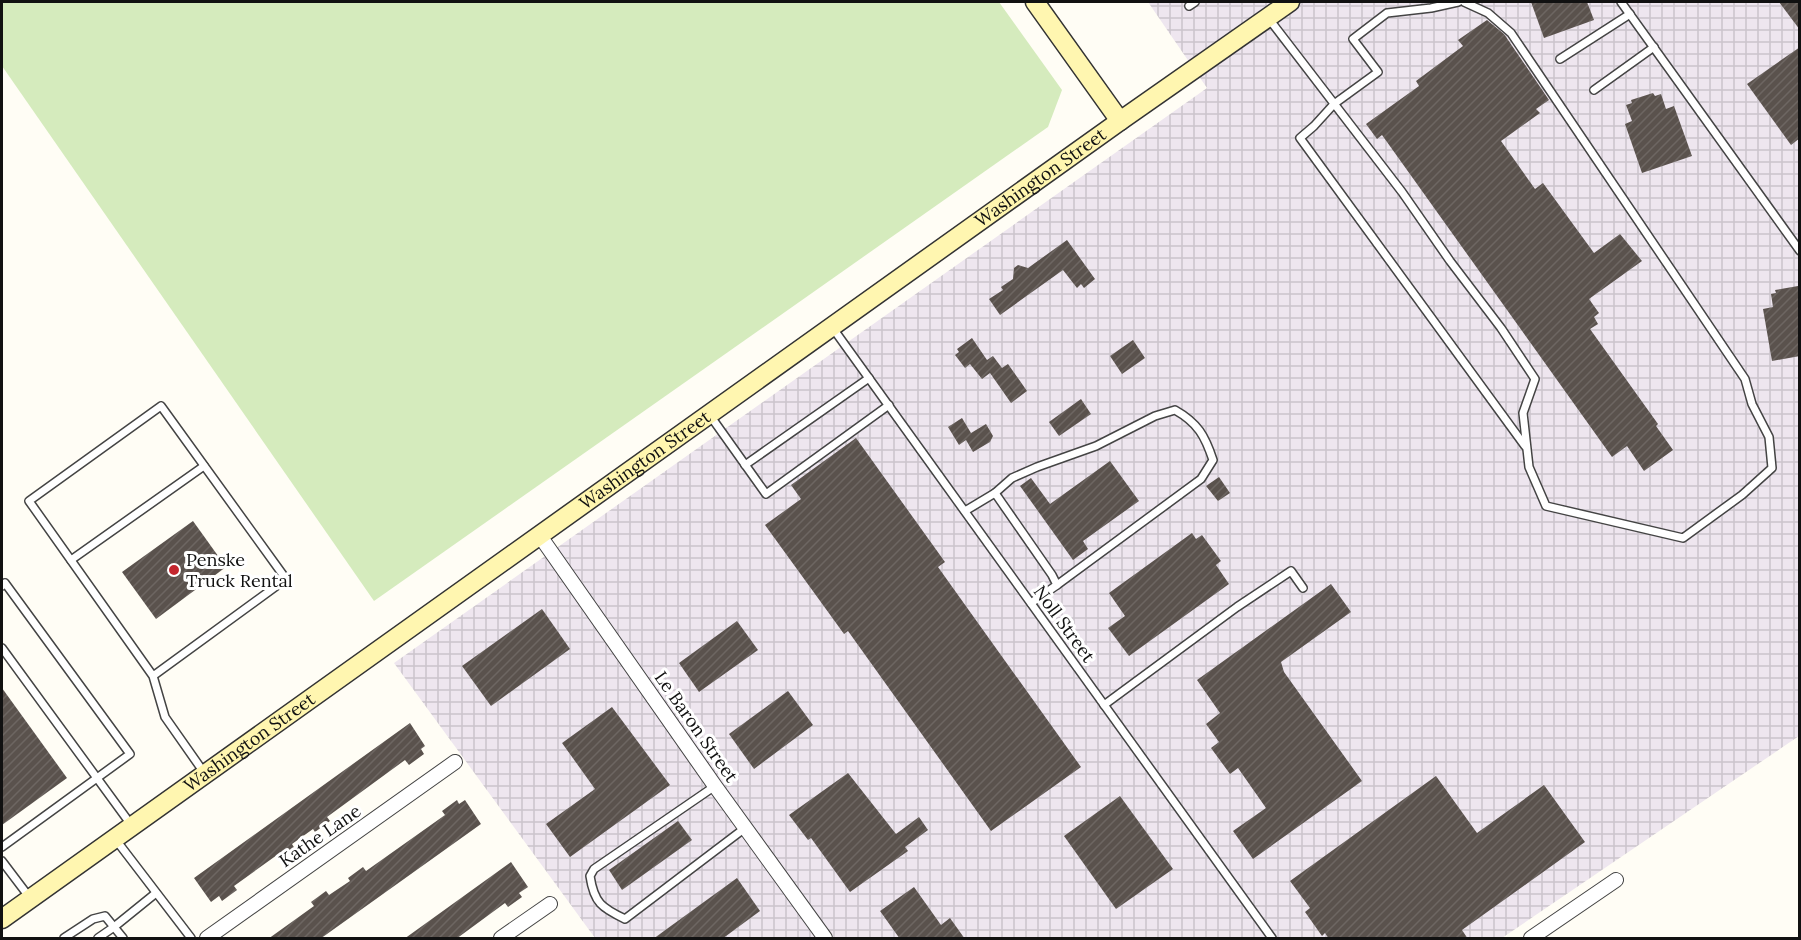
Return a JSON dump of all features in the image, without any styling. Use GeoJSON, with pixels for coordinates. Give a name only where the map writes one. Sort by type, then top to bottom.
{"type":"FeatureCollection","features":[{"type":"Feature","properties":{"kind":"main road"},"geometry":{"type":"LineString","coordinates":[[1035,2],[1120,121]]}},
{"type":"Feature","properties":{"kind":"main road","name":"Washington Street"},"geometry":{"type":"LineString","coordinates":[[2,919],[1277,8]]}},
{"type":"Feature","properties":{"kind":"street","name":"Le Baron Street"},"geometry":{"type":"LineString","coordinates":[[540,536],[825,939]]}},
{"type":"Feature","properties":{"kind":"street","name":"Kathe Lane"},"geometry":{"type":"LineString","coordinates":[[207,939],[455,762]]}},
{"type":"Feature","properties":{"kind":"street"},"geometry":{"type":"LineString","coordinates":[[1531,939],[1546,931],[1616,880]]}},
{"type":"Feature","properties":{"kind":"street"},"geometry":{"type":"LineString","coordinates":[[501,939],[550,904]]}},
{"type":"Feature","properties":{"kind":"lane"},"geometry":{"type":"LineString","coordinates":[[1453,2],[1387,13],[1353,39],[1378,72],[1334,104],[1300,138],[1527,448]]}},
{"type":"Feature","properties":{"kind":"lane"},"geometry":{"type":"LineString","coordinates":[[1277,8],[1334,104],[1402,192],[1450,261],[1502,327],[1535,379],[1523,413],[1529,467],[1546,506],[1683,538],[1742,495],[1772,468],[1769,437],[1752,404],[1745,379],[1511,33],[1488,13],[1464,2]]}},
{"type":"Feature","properties":{"kind":"lane"},"geometry":{"type":"LineString","coordinates":[[1621,2],[1800,251]]}},
{"type":"Feature","properties":{"kind":"lane"},"geometry":{"type":"LineString","coordinates":[[1560,59],[1630,14]]}},
{"type":"Feature","properties":{"kind":"lane"},"geometry":{"type":"LineString","coordinates":[[1594,90],[1654,47]]}},
{"type":"Feature","properties":{"kind":"lane","name":"Noll Street"},"geometry":{"type":"LineString","coordinates":[[832,327],[1272,939]]}},
{"type":"Feature","properties":{"kind":"lane"},"geometry":{"type":"LineString","coordinates":[[746,465],[869,378]]}},
{"type":"Feature","properties":{"kind":"lane"},"geometry":{"type":"LineString","coordinates":[[709,414],[766,494],[889,405]]}},
{"type":"Feature","properties":{"kind":"lane"},"geometry":{"type":"LineString","coordinates":[[153,676],[286,579],[161,406],[29,501],[153,676],[165,717],[205,774]]}},
{"type":"Feature","properties":{"kind":"lane"},"geometry":{"type":"LineString","coordinates":[[965,511],[995,494],[1012,478],[1096,446],[1155,416],[1176,410],[1192,419],[1207,441],[1213,460],[1201,479],[1031,603]]}},
{"type":"Feature","properties":{"kind":"lane"},"geometry":{"type":"LineString","coordinates":[[71,560],[204,466]]}},
{"type":"Feature","properties":{"kind":"lane"},"geometry":{"type":"LineString","coordinates":[[995,494],[1057,585]]}},
{"type":"Feature","properties":{"kind":"lane"},"geometry":{"type":"LineString","coordinates":[[1104,705],[1291,571],[1303,588]]}},
{"type":"Feature","properties":{"kind":"lane"},"geometry":{"type":"LineString","coordinates":[[2,586],[5,583],[130,754],[2,848]]}},
{"type":"Feature","properties":{"kind":"lane"},"geometry":{"type":"LineString","coordinates":[[2,648],[132,826]]}},
{"type":"Feature","properties":{"kind":"lane"},"geometry":{"type":"LineString","coordinates":[[715,786],[594,869],[590,876],[592,891],[600,906],[625,919],[745,828]]}},
{"type":"Feature","properties":{"kind":"lane"},"geometry":{"type":"LineString","coordinates":[[114,838],[191,939]]}},
{"type":"Feature","properties":{"kind":"lane"},"geometry":{"type":"LineString","coordinates":[[2,861],[30,898]]}},
{"type":"Feature","properties":{"kind":"lane"},"geometry":{"type":"LineString","coordinates":[[98,939],[156,893]]}},
{"type":"Feature","properties":{"kind":"lane"},"geometry":{"type":"LineString","coordinates":[[64,939],[93,919],[105,916],[123,939]]}},
{"type":"Feature","properties":{"kind":"shaded area"},"geometry":{"type":"Polygon","coordinates":[[[1148,2],[1799,2],[1799,736],[1502,938],[595,938],[394,663],[1207,88],[1148,2]]]}},
{"type":"Feature","properties":{"kind":"green space"},"geometry":{"type":"Polygon","coordinates":[[[2,2],[999,2],[1062,90],[1048,127],[374,601],[2,66],[2,2]]]}},
{"type":"Feature","properties":{"kind":"building"},"geometry":{"type":"Polygon","coordinates":[[[1531,2],[1587,2],[1594,20],[1544,38],[1531,2]]]}},
{"type":"Feature","properties":{"kind":"building"},"geometry":{"type":"Polygon","coordinates":[[[1779,2],[1800,2],[1800,30],[1779,2]]]}},
{"type":"Feature","properties":{"kind":"building"},"geometry":{"type":"Polygon","coordinates":[[[1487,20],[1504,34],[1549,100],[1536,109],[1540,113],[1501,141],[1535,189],[1543,183],[1594,253],[1620,234],[1642,261],[1589,299],[1599,313],[1594,317],[1598,324],[1590,329],[1658,424],[1656,426],[1673,450],[1644,471],[1627,446],[1612,457],[1382,135],[1377,139],[1366,124],[1419,86],[1416,81],[1463,46],[1458,40],[1487,20]]]}},
{"type":"Feature","properties":{"kind":"building"},"geometry":{"type":"Polygon","coordinates":[[[1800,47],[1800,138],[1791,145],[1747,84],[1800,47]]]}},
{"type":"Feature","properties":{"kind":"building"},"geometry":{"type":"Polygon","coordinates":[[[1653,93],[1655,96],[1661,94],[1666,109],[1674,106],[1692,156],[1642,173],[1625,124],[1632,121],[1626,105],[1632,103],[1631,100],[1653,93]]]}},
{"type":"Feature","properties":{"kind":"building"},"geometry":{"type":"Polygon","coordinates":[[[1067,240],[1095,279],[1084,288],[1081,284],[1077,288],[1063,270],[1000,315],[989,299],[1003,290],[1001,287],[1013,279],[1014,268],[1018,265],[1028,268],[1067,240]]]}},
{"type":"Feature","properties":{"kind":"building"},"geometry":{"type":"Polygon","coordinates":[[[1798,286],[1800,356],[1772,361],[1763,309],[1773,307],[1771,294],[1776,293],[1775,290],[1798,286]]]}},
{"type":"Feature","properties":{"kind":"building"},"geometry":{"type":"Polygon","coordinates":[[[972,338],[987,360],[993,356],[1002,368],[1008,364],[1027,391],[1011,403],[990,373],[982,379],[970,364],[965,368],[955,355],[959,352],[957,349],[972,338]]]}},
{"type":"Feature","properties":{"kind":"building"},"geometry":{"type":"Polygon","coordinates":[[[1133,340],[1145,358],[1122,374],[1110,356],[1133,340]]]}},
{"type":"Feature","properties":{"kind":"building"},"geometry":{"type":"Polygon","coordinates":[[[1081,399],[1091,414],[1059,436],[1049,422],[1081,399]]]}},
{"type":"Feature","properties":{"kind":"building"},"geometry":{"type":"Polygon","coordinates":[[[962,418],[971,433],[986,424],[993,436],[990,442],[973,452],[966,440],[959,445],[948,427],[962,418]]]}},
{"type":"Feature","properties":{"kind":"building"},"geometry":{"type":"Polygon","coordinates":[[[856,438],[945,562],[938,567],[1081,767],[991,831],[848,631],[844,634],[765,525],[801,499],[791,485],[856,438]]]}},
{"type":"Feature","properties":{"kind":"building"},"geometry":{"type":"Polygon","coordinates":[[[1110,461],[1139,501],[1083,541],[1088,549],[1073,560],[1020,486],[1031,478],[1050,504],[1110,461]]]}},
{"type":"Feature","properties":{"kind":"building"},"geometry":{"type":"Polygon","coordinates":[[[1219,477],[1230,493],[1218,501],[1206,486],[1219,477]]]}},
{"type":"Feature","properties":{"kind":"building","name":"Penske Truck Rental"},"geometry":{"type":"Polygon","coordinates":[[[193,521],[226,567],[156,619],[122,572],[193,521]]]}},
{"type":"Feature","properties":{"kind":"building"},"geometry":{"type":"Polygon","coordinates":[[[1192,533],[1196,539],[1202,535],[1221,561],[1216,565],[1229,584],[1129,656],[1108,628],[1125,616],[1109,593],[1192,533]]]}},
{"type":"Feature","properties":{"kind":"building"},"geometry":{"type":"Polygon","coordinates":[[[1331,584],[1351,612],[1281,662],[1284,672],[1362,781],[1253,859],[1233,831],[1266,808],[1238,768],[1230,774],[1211,748],[1219,742],[1206,724],[1220,713],[1197,680],[1331,584]]]}},
{"type":"Feature","properties":{"kind":"building"},"geometry":{"type":"Polygon","coordinates":[[[542,609],[570,649],[491,706],[462,666],[542,609]]]}},
{"type":"Feature","properties":{"kind":"building"},"geometry":{"type":"Polygon","coordinates":[[[737,621],[758,650],[699,692],[679,663],[737,621]]]}},
{"type":"Feature","properties":{"kind":"building"},"geometry":{"type":"Polygon","coordinates":[[[2,688],[67,778],[2,825],[2,688]]]}},
{"type":"Feature","properties":{"kind":"building"},"geometry":{"type":"Polygon","coordinates":[[[788,691],[813,725],[754,769],[729,734],[788,691]]]}},
{"type":"Feature","properties":{"kind":"building"},"geometry":{"type":"Polygon","coordinates":[[[612,707],[670,785],[570,857],[546,824],[595,789],[562,743],[612,707]]]}},
{"type":"Feature","properties":{"kind":"building"},"geometry":{"type":"Polygon","coordinates":[[[410,723],[425,746],[421,749],[424,754],[409,765],[405,760],[327,817],[330,821],[315,832],[313,829],[292,844],[295,849],[281,859],[277,855],[234,886],[237,890],[222,901],[219,896],[211,902],[194,878],[410,723]]]}},
{"type":"Feature","properties":{"kind":"building"},"geometry":{"type":"Polygon","coordinates":[[[848,773],[896,834],[919,817],[928,830],[905,847],[908,851],[850,892],[811,838],[808,840],[789,815],[848,773]]]}},
{"type":"Feature","properties":{"kind":"building"},"geometry":{"type":"Polygon","coordinates":[[[1436,776],[1477,833],[1544,785],[1585,842],[1462,930],[1468,939],[1329,939],[1325,933],[1322,936],[1305,912],[1310,908],[1290,881],[1436,776]]]}},
{"type":"Feature","properties":{"kind":"building"},"geometry":{"type":"Polygon","coordinates":[[[1120,796],[1173,869],[1116,909],[1064,836],[1120,796]]]}},
{"type":"Feature","properties":{"kind":"building"},"geometry":{"type":"Polygon","coordinates":[[[457,800],[459,804],[465,800],[481,824],[320,939],[268,939],[314,906],[311,902],[326,891],[329,895],[350,881],[348,878],[363,867],[366,871],[445,815],[442,811],[457,800]]]}},
{"type":"Feature","properties":{"kind":"building"},"geometry":{"type":"Polygon","coordinates":[[[678,821],[692,840],[622,890],[609,870],[678,821]]]}},
{"type":"Feature","properties":{"kind":"building"},"geometry":{"type":"Polygon","coordinates":[[[511,862],[528,887],[519,893],[522,897],[508,907],[505,903],[456,939],[404,939],[511,862]]]}},
{"type":"Feature","properties":{"kind":"building"},"geometry":{"type":"Polygon","coordinates":[[[737,878],[760,911],[722,939],[653,939],[737,878]]]}},
{"type":"Feature","properties":{"kind":"building"},"geometry":{"type":"Polygon","coordinates":[[[914,887],[941,925],[950,918],[965,939],[900,939],[880,911],[914,887]]]}},
{"type":"Feature","properties":{"kind":"place","name":"Penske Truck Rental"},"geometry":{"type":"Point","coordinates":[174,570]}}]}
